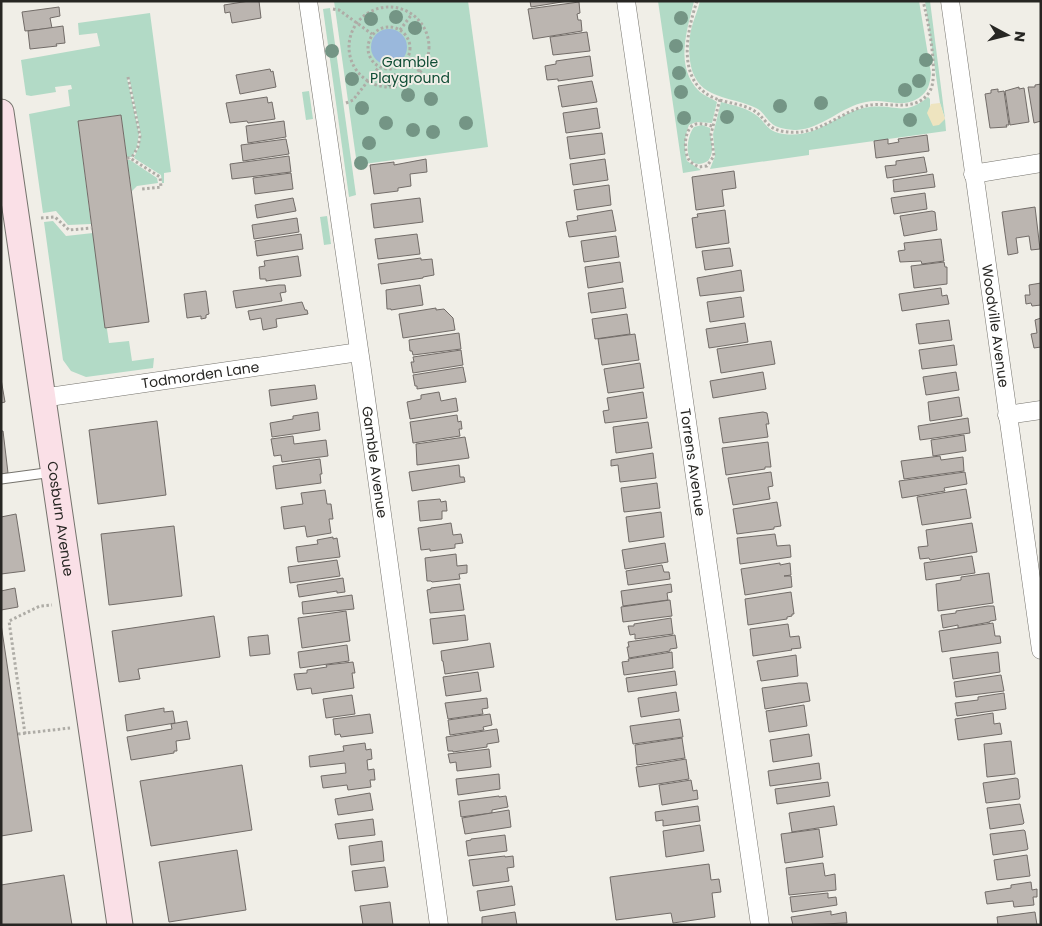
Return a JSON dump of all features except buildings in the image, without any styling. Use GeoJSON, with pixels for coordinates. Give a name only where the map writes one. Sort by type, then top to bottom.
{"type":"FeatureCollection","features":[{"type":"Feature","properties":{"kind":"street","name":"Gamble Avenue"},"geometry":{"type":"LineString","coordinates":[[308,1],[439,925]]}},
{"type":"Feature","properties":{"kind":"street","name":"Torrens Avenue"},"geometry":{"type":"LineString","coordinates":[[626,1],[760,925]]}},
{"type":"Feature","properties":{"kind":"street","name":"Woodville Avenue"},"geometry":{"type":"LineString","coordinates":[[950,1],[1041,650]]}},
{"type":"Feature","properties":{"kind":"street","name":"Cosburn Avenue"},"geometry":{"type":"LineString","coordinates":[[1,112],[120,925]]}},
{"type":"Feature","properties":{"kind":"street"},"geometry":{"type":"LineString","coordinates":[[973,174],[1041,163]]}},
{"type":"Feature","properties":{"kind":"street","name":"Todmorden Lane"},"geometry":{"type":"LineString","coordinates":[[42,398],[359,352]]}},
{"type":"Feature","properties":{"kind":"street"},"geometry":{"type":"LineString","coordinates":[[1007,415],[1041,410]]}},
{"type":"Feature","properties":{"kind":"lane"},"geometry":{"type":"LineString","coordinates":[[1,479],[54,472]]}},
{"type":"Feature","properties":{"kind":"path"},"geometry":{"type":"LineString","coordinates":[[697,1],[687,39],[689,66],[697,86],[705,93],[749,108],[760,114],[769,126],[778,130],[798,132],[808,131],[856,108],[872,104],[900,106],[916,103],[930,91],[934,70],[924,1]]}},
{"type":"Feature","properties":{"kind":"path"},"geometry":{"type":"LineString","coordinates":[[384,7],[401,8],[412,14],[422,24],[429,41],[428,58],[421,72],[408,83],[396,87],[382,87],[366,81],[355,70],[349,52],[351,34],[357,23],[369,12],[384,7]]}},
{"type":"Feature","properties":{"kind":"path"},"geometry":{"type":"LineString","coordinates":[[333,9],[340,10],[372,34]]}},
{"type":"Feature","properties":{"kind":"path"},"geometry":{"type":"LineString","coordinates":[[400,30],[412,14]]}},
{"type":"Feature","properties":{"kind":"path"},"geometry":{"type":"LineString","coordinates":[[392,26],[400,30],[407,37],[410,44],[409,54],[405,61],[393,69],[379,67],[368,54],[367,45],[372,34],[384,27],[392,26]]}},
{"type":"Feature","properties":{"kind":"path"},"geometry":{"type":"LineString","coordinates":[[405,61],[421,72]]}},
{"type":"Feature","properties":{"kind":"path"},"geometry":{"type":"LineString","coordinates":[[346,103],[353,100],[366,81],[379,67]]}},
{"type":"Feature","properties":{"kind":"path"},"geometry":{"type":"LineString","coordinates":[[128,77],[140,136],[138,147],[129,159],[160,176],[161,187],[141,189]]}},
{"type":"Feature","properties":{"kind":"path"},"geometry":{"type":"LineString","coordinates":[[712,126],[696,124],[690,127],[688,132],[686,142],[687,156],[689,161],[698,167],[707,166],[714,156],[711,134],[716,108],[720,99]]}},
{"type":"Feature","properties":{"kind":"path"},"geometry":{"type":"LineString","coordinates":[[41,218],[55,217],[69,230],[92,228]]}},
{"type":"Feature","properties":{"kind":"path"},"geometry":{"type":"LineString","coordinates":[[25,734],[9,621],[40,606],[55,605]]}},
{"type":"Feature","properties":{"kind":"path"},"geometry":{"type":"LineString","coordinates":[[18,734],[73,728]]}},
{"type":"Feature","properties":{"kind":"green space","name":"Gamble Playground"},"geometry":{"type":"Polygon","coordinates":[[[334,1],[468,1],[488,147],[357,165],[334,1]]]}},
{"type":"Feature","properties":{"kind":"green space"},"geometry":{"type":"Polygon","coordinates":[[[658,1],[694,1],[686,36],[685,60],[687,71],[692,82],[700,92],[717,102],[712,123],[696,122],[689,125],[686,134],[687,161],[701,170],[683,173],[658,1]]]}},
{"type":"Feature","properties":{"kind":"green space"},"geometry":{"type":"Polygon","coordinates":[[[700,1],[919,1],[931,73],[929,86],[922,95],[909,102],[866,102],[857,104],[815,126],[805,129],[794,130],[778,127],[756,108],[707,91],[696,79],[690,61],[689,42],[700,1]]]}},
{"type":"Feature","properties":{"kind":"green space"},"geometry":{"type":"Polygon","coordinates":[[[925,1],[930,1],[945,119],[940,103],[925,1]]]}},
{"type":"Feature","properties":{"kind":"green space"},"geometry":{"type":"Polygon","coordinates":[[[330,8],[356,195],[349,197],[323,9],[330,8]]]}},
{"type":"Feature","properties":{"kind":"green space"},"geometry":{"type":"Polygon","coordinates":[[[150,13],[171,172],[164,173],[164,183],[162,183],[161,175],[134,158],[141,136],[129,77],[127,78],[139,133],[137,147],[132,157],[127,157],[121,115],[78,121],[91,224],[68,225],[56,211],[43,213],[29,114],[70,106],[68,90],[72,89],[71,85],[55,87],[56,92],[26,95],[21,60],[100,46],[97,33],[79,35],[78,23],[150,13]]]}},
{"type":"Feature","properties":{"kind":"green space"},"geometry":{"type":"Polygon","coordinates":[[[309,91],[313,119],[306,120],[302,92],[309,91]]]}},
{"type":"Feature","properties":{"kind":"green space"},"geometry":{"type":"Polygon","coordinates":[[[928,97],[930,99],[930,109],[945,119],[946,131],[809,150],[809,155],[710,169],[715,156],[713,134],[721,102],[749,111],[758,116],[773,131],[784,134],[808,132],[859,109],[870,107],[912,107],[928,97]]]}},
{"type":"Feature","properties":{"kind":"green space"},"geometry":{"type":"Polygon","coordinates":[[[702,125],[710,128],[712,153],[708,161],[700,164],[694,163],[690,159],[688,147],[694,127],[702,125]]]}},
{"type":"Feature","properties":{"kind":"green space"},"geometry":{"type":"Polygon","coordinates":[[[127,160],[130,160],[157,178],[158,183],[137,186],[132,191],[127,160]]]}},
{"type":"Feature","properties":{"kind":"green space"},"geometry":{"type":"Polygon","coordinates":[[[327,216],[331,244],[324,245],[320,217],[327,216]]]}},
{"type":"Feature","properties":{"kind":"green space"},"geometry":{"type":"Polygon","coordinates":[[[53,221],[66,236],[93,233],[109,343],[129,341],[132,361],[154,358],[153,368],[86,377],[71,371],[63,360],[44,222],[53,221]]]}},
{"type":"Feature","properties":{"kind":"sand"},"geometry":{"type":"Polygon","coordinates":[[[940,103],[945,119],[939,125],[933,126],[927,113],[931,104],[940,103]]]}},
{"type":"Feature","properties":{"kind":"water"},"geometry":{"type":"Polygon","coordinates":[[[389,29],[396,30],[402,34],[406,40],[406,54],[402,60],[396,64],[389,65],[382,64],[376,60],[372,54],[371,47],[372,40],[376,34],[382,30],[389,29]]]}}]}
